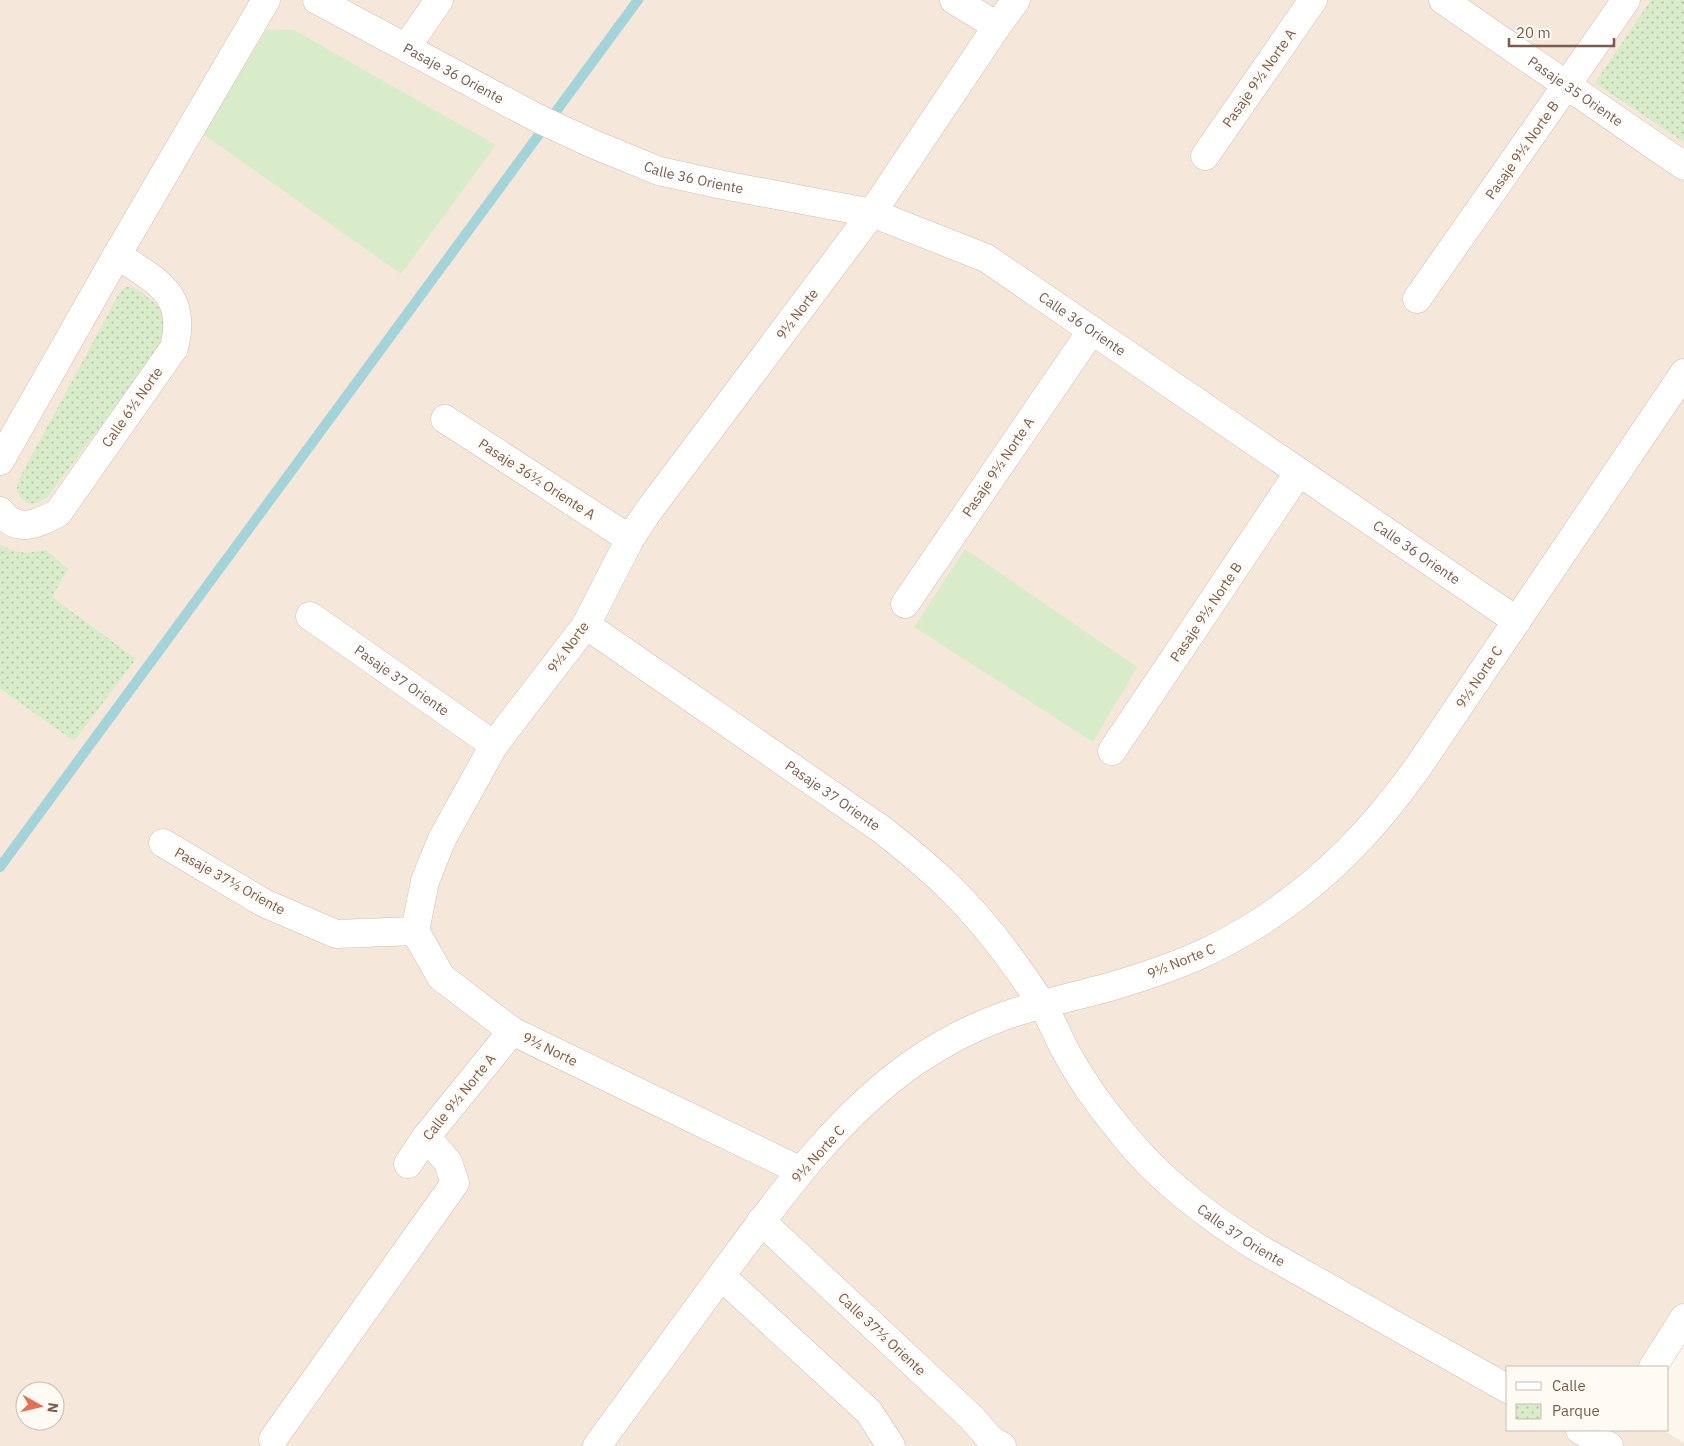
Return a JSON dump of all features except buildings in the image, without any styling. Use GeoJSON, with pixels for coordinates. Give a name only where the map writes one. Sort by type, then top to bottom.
{"type":"FeatureCollection","features":[{"type":"Feature","properties":{"kind":"street"},"geometry":{"type":"LineString","coordinates":[[0,461],[117,255],[266,0]]}},
{"type":"Feature","properties":{"kind":"street","name":"Pasaje 36 Oriente"},"geometry":{"type":"LineString","coordinates":[[317,0],[536,118],[593,144]]}},
{"type":"Feature","properties":{"kind":"street"},"geometry":{"type":"LineString","coordinates":[[406,48],[439,0]]}},
{"type":"Feature","properties":{"kind":"street"},"geometry":{"type":"LineString","coordinates":[[954,0],[997,26]]}},
{"type":"Feature","properties":{"kind":"street","name":"9½ Norte"},"geometry":{"type":"LineString","coordinates":[[800,1171],[512,1031],[441,977],[415,931],[425,881],[442,839],[494,745],[586,625],[630,539],[872,213],[1016,0]]}},
{"type":"Feature","properties":{"kind":"street","name":"Pasaje 9½ Norte A"},"geometry":{"type":"LineString","coordinates":[[1205,156],[1313,0]]}},
{"type":"Feature","properties":{"kind":"street","name":"Pasaje 35 Oriente"},"geometry":{"type":"LineString","coordinates":[[1443,0],[1684,166]]}},
{"type":"Feature","properties":{"kind":"street","name":"Pasaje 9½ Norte B"},"geometry":{"type":"LineString","coordinates":[[1417,299],[1626,0]]}},
{"type":"Feature","properties":{"kind":"street","name":"Calle 36 Oriente"},"geometry":{"type":"LineString","coordinates":[[593,144],[659,171],[872,213],[986,258],[1517,621]]}},
{"type":"Feature","properties":{"kind":"street","name":"Calle 6½ Norte"},"geometry":{"type":"LineString","coordinates":[[0,511],[5,518],[20,525],[36,524],[58,513],[174,348],[178,332],[177,313],[172,296],[117,255]]}},
{"type":"Feature","properties":{"kind":"street","name":"Pasaje 9½ Norte A"},"geometry":{"type":"LineString","coordinates":[[905,604],[1092,330]]}},
{"type":"Feature","properties":{"kind":"street","name":"9½ Norte C"},"geometry":{"type":"LineString","coordinates":[[597,1446],[761,1221],[800,1171],[866,1103],[915,1062],[943,1044],[972,1029],[1006,1015],[1125,982],[1206,953],[1247,930],[1286,904],[1323,875],[1358,842],[1390,806],[1418,767],[1684,373]]}},
{"type":"Feature","properties":{"kind":"street","name":"Pasaje 36½ Oriente A"},"geometry":{"type":"LineString","coordinates":[[445,419],[630,539]]}},
{"type":"Feature","properties":{"kind":"street","name":"Pasaje 9½ Norte B"},"geometry":{"type":"LineString","coordinates":[[1112,751],[1299,472]]}},
{"type":"Feature","properties":{"kind":"street","name":"Pasaje 37 Oriente"},"geometry":{"type":"LineString","coordinates":[[310,616],[494,745]]}},
{"type":"Feature","properties":{"kind":"street","name":"Pasaje 37 Oriente"},"geometry":{"type":"LineString","coordinates":[[586,625],[881,829],[915,856],[978,917],[1012,960],[1042,1005]]}},
{"type":"Feature","properties":{"kind":"street","name":"Pasaje 37½ Oriente"},"geometry":{"type":"LineString","coordinates":[[163,843],[264,903],[336,934],[415,931]]}},
{"type":"Feature","properties":{"kind":"street","name":"Calle 37 Oriente"},"geometry":{"type":"LineString","coordinates":[[1042,1005],[1066,1052],[1092,1096],[1124,1136],[1186,1198],[1258,1248],[1506,1388]]}},
{"type":"Feature","properties":{"kind":"street","name":"Calle 9½ Norte A"},"geometry":{"type":"LineString","coordinates":[[408,1164],[426,1137],[512,1031]]}},
{"type":"Feature","properties":{"kind":"street"},"geometry":{"type":"LineString","coordinates":[[273,1439],[455,1183],[448,1162],[426,1137]]}},
{"type":"Feature","properties":{"kind":"street","name":"Calle 37½ Oriente"},"geometry":{"type":"LineString","coordinates":[[761,1221],[972,1418],[992,1444]]}},
{"type":"Feature","properties":{"kind":"street"},"geometry":{"type":"LineString","coordinates":[[721,1276],[869,1412],[891,1446]]}},
{"type":"Feature","properties":{"kind":"street"},"geometry":{"type":"LineString","coordinates":[[1654,1366],[1684,1318]]}},
{"type":"Feature","properties":{"kind":"street"},"geometry":{"type":"LineString","coordinates":[[1582,1431],[1607,1441]]}},
{"type":"Feature","properties":{"kind":"shaded area"},"geometry":{"type":"Polygon","coordinates":[[[0,0],[1684,0],[1684,1319],[1653,1366],[1506,1366],[1506,1431],[1665,1431],[1684,1443],[1684,1446],[0,1446],[0,0]]]}},
{"type":"Feature","properties":{"kind":"green space"},"geometry":{"type":"Polygon","coordinates":[[[1651,0],[1684,0],[1684,142],[1595,83],[1651,0]]]}},
{"type":"Feature","properties":{"kind":"green space"},"geometry":{"type":"Polygon","coordinates":[[[267,29],[294,30],[496,145],[401,274],[203,134],[267,29]]]}},
{"type":"Feature","properties":{"kind":"green space"},"geometry":{"type":"Polygon","coordinates":[[[127,287],[140,292],[164,313],[167,324],[160,347],[48,496],[37,503],[27,503],[19,496],[17,483],[121,290],[127,287]]]}},
{"type":"Feature","properties":{"kind":"green space"},"geometry":{"type":"Polygon","coordinates":[[[0,544],[11,550],[22,552],[46,550],[68,569],[52,597],[136,659],[74,741],[0,689],[0,544]]]}},
{"type":"Feature","properties":{"kind":"green space"},"geometry":{"type":"Polygon","coordinates":[[[965,549],[1137,667],[1093,742],[914,627],[965,549]]]}},
{"type":"Feature","properties":{"kind":"waterway"},"geometry":{"type":"LineString","coordinates":[[0,867],[638,0]]}}]}
